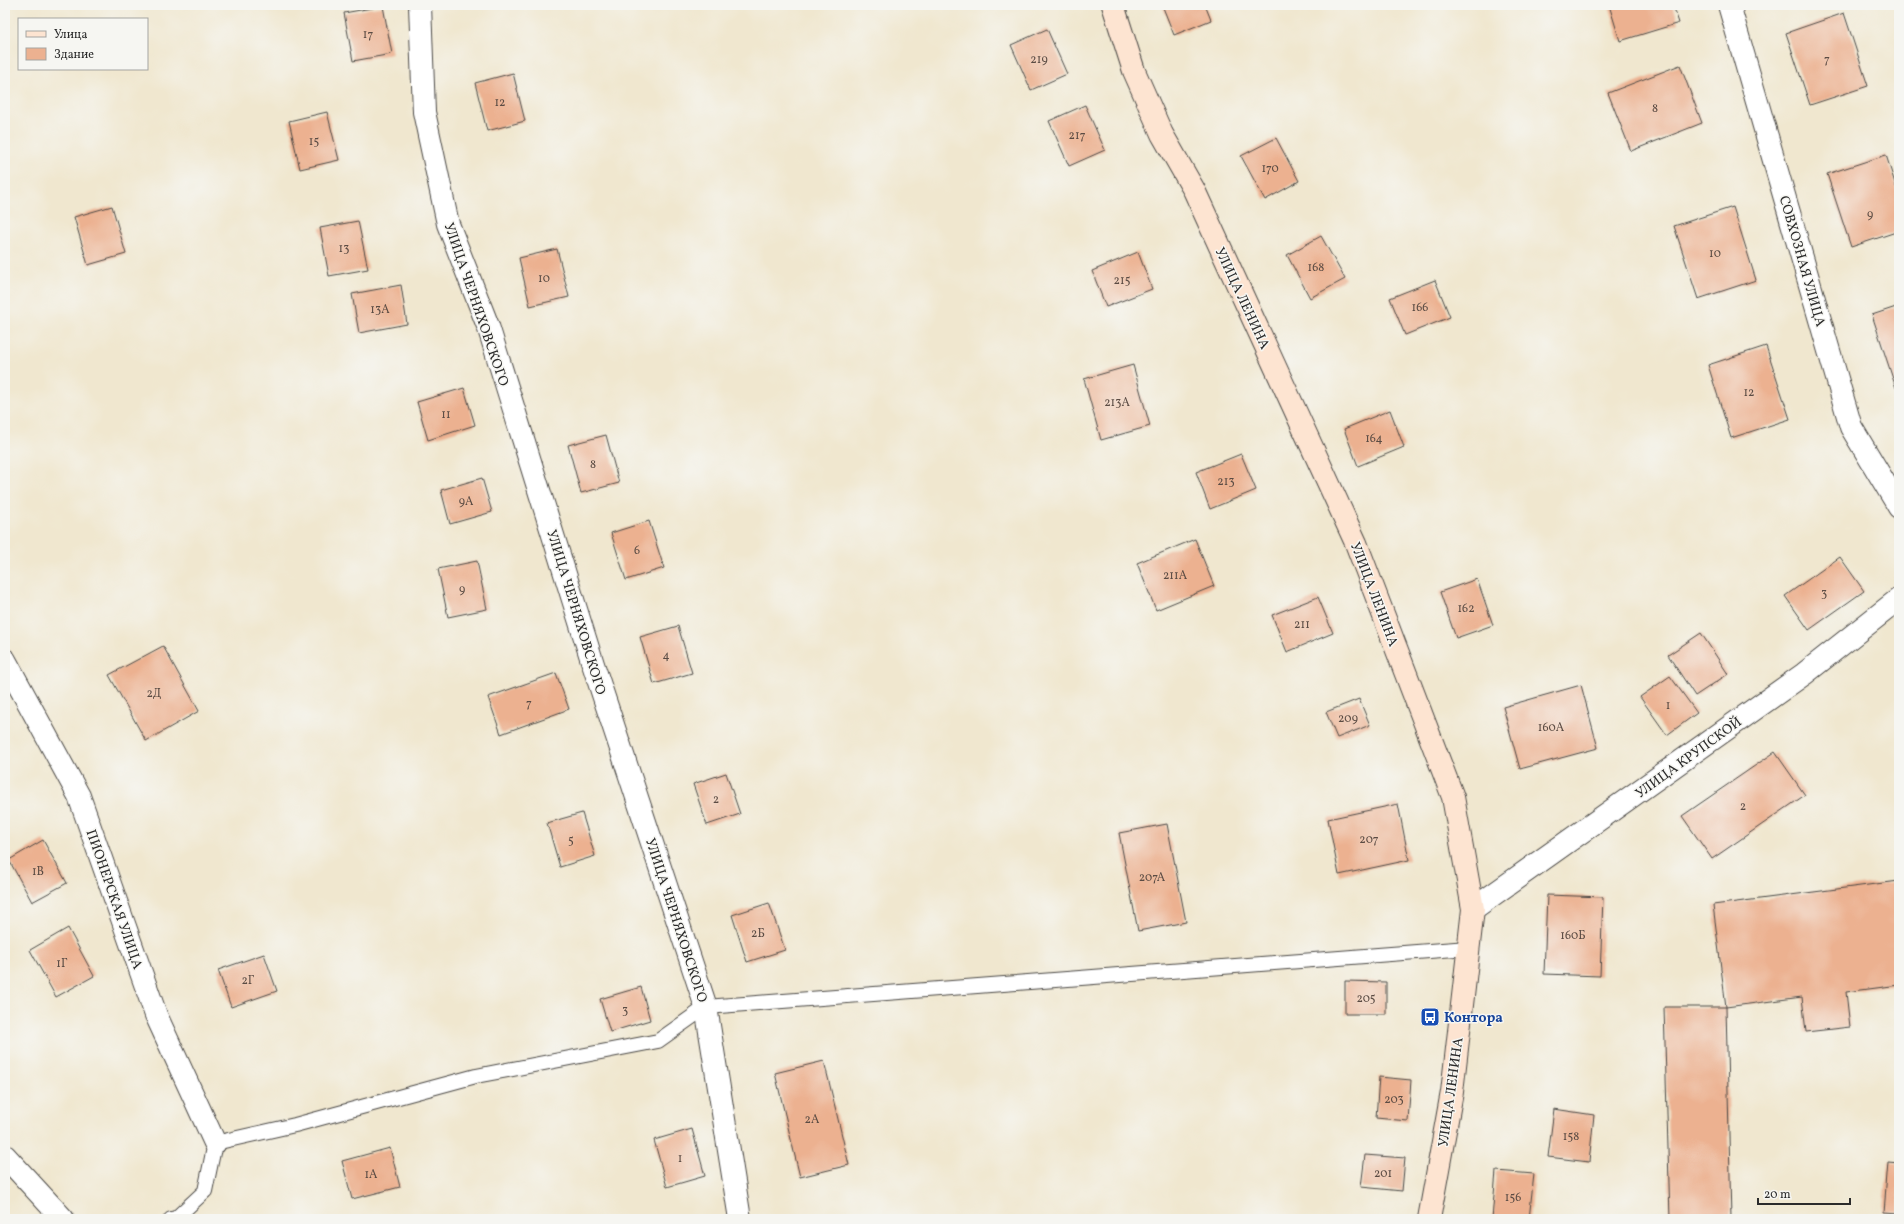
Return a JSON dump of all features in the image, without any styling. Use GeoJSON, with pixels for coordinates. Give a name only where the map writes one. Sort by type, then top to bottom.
{"type":"FeatureCollection","features":[{"type":"Feature","properties":{"kind":"main road","name":"УЛИЦА ЛЕНИНА"},"geometry":{"type":"LineString","coordinates":[[1113,5],[1134,71],[1162,134],[1194,190],[1356,543],[1453,797],[1473,909],[1452,1092],[1429,1219]]}},
{"type":"Feature","properties":{"kind":"street","name":"УЛИЦА ЧЕРНЯХОВСКОГО"},"geometry":{"type":"LineString","coordinates":[[420,5],[424,112],[448,224],[488,326],[591,656],[706,1007],[740,1219]]}},
{"type":"Feature","properties":{"kind":"street","name":"СОВХОЗНАЯ УЛИЦА"},"geometry":{"type":"LineString","coordinates":[[1729,5],[1851,427],[1899,507]]}},
{"type":"Feature","properties":{"kind":"street","name":"УЛИЦА КРУПСКОЙ"},"geometry":{"type":"LineString","coordinates":[[1473,909],[1804,674],[1899,600]]}},
{"type":"Feature","properties":{"kind":"street","name":"ПИОНЕРСКАЯ УЛИЦА"},"geometry":{"type":"LineString","coordinates":[[5,660],[79,796],[156,1015],[215,1143]]}},
{"type":"Feature","properties":{"kind":"street"},"geometry":{"type":"LineString","coordinates":[[5,1156],[63,1219]]}},
{"type":"Feature","properties":{"kind":"lane"},"geometry":{"type":"LineString","coordinates":[[171,1219],[176,1218],[205,1191],[215,1143],[296,1124],[476,1076],[658,1041],[706,1007],[1468,948]]}},
{"type":"Feature","properties":{"kind":"building"},"geometry":{"type":"Polygon","coordinates":[[[1162,5],[1205,5],[1211,20],[1174,35],[1162,5]]]}},
{"type":"Feature","properties":{"kind":"building"},"geometry":{"type":"Polygon","coordinates":[[[1609,5],[1673,5],[1679,23],[1620,41],[1609,5]]]}},
{"type":"Feature","properties":{"kind":"building"},"geometry":{"type":"Polygon","coordinates":[[[383,6],[392,54],[353,61],[344,13],[383,6]]]}},
{"type":"Feature","properties":{"kind":"building"},"geometry":{"type":"Polygon","coordinates":[[[1844,13],[1868,86],[1810,105],[1786,33],[1844,13]]]}},
{"type":"Feature","properties":{"kind":"building"},"geometry":{"type":"Polygon","coordinates":[[[1047,29],[1067,74],[1031,90],[1011,45],[1047,29]]]}},
{"type":"Feature","properties":{"kind":"building"},"geometry":{"type":"Polygon","coordinates":[[[1680,65],[1702,123],[1631,151],[1608,93],[1680,65]]]}},
{"type":"Feature","properties":{"kind":"building"},"geometry":{"type":"Polygon","coordinates":[[[513,73],[525,121],[487,131],[475,83],[513,73]]]}},
{"type":"Feature","properties":{"kind":"building"},"geometry":{"type":"Polygon","coordinates":[[[1085,105],[1105,150],[1069,166],[1049,121],[1085,105]]]}},
{"type":"Feature","properties":{"kind":"building"},"geometry":{"type":"Polygon","coordinates":[[[327,112],[339,160],[300,169],[289,121],[327,112]]]}},
{"type":"Feature","properties":{"kind":"building"},"geometry":{"type":"Polygon","coordinates":[[[1276,138],[1299,181],[1265,200],[1241,156],[1276,138]]]}},
{"type":"Feature","properties":{"kind":"building"},"geometry":{"type":"Polygon","coordinates":[[[1886,155],[1899,196],[1899,231],[1851,247],[1827,174],[1886,155]]]}},
{"type":"Feature","properties":{"kind":"building"},"geometry":{"type":"Polygon","coordinates":[[[112,206],[126,254],[88,265],[74,217],[112,206]]]}},
{"type":"Feature","properties":{"kind":"building"},"geometry":{"type":"Polygon","coordinates":[[[1733,207],[1756,280],[1698,299],[1674,226],[1733,207]]]}},
{"type":"Feature","properties":{"kind":"building"},"geometry":{"type":"Polygon","coordinates":[[[358,221],[368,269],[329,276],[320,228],[358,221]]]}},
{"type":"Feature","properties":{"kind":"building"},"geometry":{"type":"Polygon","coordinates":[[[1321,236],[1345,279],[1310,298],[1287,255],[1321,236]]]}},
{"type":"Feature","properties":{"kind":"building"},"geometry":{"type":"Polygon","coordinates":[[[557,249],[569,297],[530,306],[519,258],[557,249]]]}},
{"type":"Feature","properties":{"kind":"building"},"geometry":{"type":"Polygon","coordinates":[[[1138,252],[1152,289],[1106,307],[1092,271],[1138,252]]]}},
{"type":"Feature","properties":{"kind":"building"},"geometry":{"type":"Polygon","coordinates":[[[1435,280],[1450,317],[1405,335],[1390,298],[1435,280]]]}},
{"type":"Feature","properties":{"kind":"building"},"geometry":{"type":"Polygon","coordinates":[[[401,285],[407,324],[359,333],[352,294],[401,285]]]}},
{"type":"Feature","properties":{"kind":"building"},"geometry":{"type":"Polygon","coordinates":[[[1899,306],[1899,387],[1896,388],[1872,315],[1899,306]]]}},
{"type":"Feature","properties":{"kind":"building"},"geometry":{"type":"Polygon","coordinates":[[[1766,346],[1790,419],[1731,438],[1708,365],[1766,346]]]}},
{"type":"Feature","properties":{"kind":"building"},"geometry":{"type":"Polygon","coordinates":[[[1133,365],[1150,426],[1101,440],[1084,379],[1133,365]]]}},
{"type":"Feature","properties":{"kind":"building"},"geometry":{"type":"Polygon","coordinates":[[[464,388],[475,425],[428,440],[417,402],[464,388]]]}},
{"type":"Feature","properties":{"kind":"building"},"geometry":{"type":"Polygon","coordinates":[[[1390,410],[1404,447],[1358,466],[1344,429],[1390,410]]]}},
{"type":"Feature","properties":{"kind":"building"},"geometry":{"type":"Polygon","coordinates":[[[606,435],[619,483],[581,493],[568,445],[606,435]]]}},
{"type":"Feature","properties":{"kind":"building"},"geometry":{"type":"Polygon","coordinates":[[[1241,454],[1256,490],[1210,509],[1196,472],[1241,454]]]}},
{"type":"Feature","properties":{"kind":"building"},"geometry":{"type":"Polygon","coordinates":[[[482,478],[492,512],[450,524],[441,490],[482,478]]]}},
{"type":"Feature","properties":{"kind":"building"},"geometry":{"type":"Polygon","coordinates":[[[649,521],[664,568],[626,580],[611,533],[649,521]]]}},
{"type":"Feature","properties":{"kind":"building"},"geometry":{"type":"Polygon","coordinates":[[[1195,539],[1214,586],[1156,610],[1137,563],[1195,539]]]}},
{"type":"Feature","properties":{"kind":"building"},"geometry":{"type":"Polygon","coordinates":[[[1840,557],[1864,591],[1809,630],[1785,596],[1840,557]]]}},
{"type":"Feature","properties":{"kind":"building"},"geometry":{"type":"Polygon","coordinates":[[[477,561],[487,609],[448,617],[438,569],[477,561]]]}},
{"type":"Feature","properties":{"kind":"building"},"geometry":{"type":"Polygon","coordinates":[[[1477,579],[1493,625],[1456,638],[1440,592],[1477,579]]]}},
{"type":"Feature","properties":{"kind":"building"},"geometry":{"type":"Polygon","coordinates":[[[1318,597],[1333,633],[1287,652],[1272,615],[1318,597]]]}},
{"type":"Feature","properties":{"kind":"building"},"geometry":{"type":"Polygon","coordinates":[[[678,626],[692,673],[654,684],[640,637],[678,626]]]}},
{"type":"Feature","properties":{"kind":"building"},"geometry":{"type":"Polygon","coordinates":[[[1701,633],[1728,674],[1695,696],[1668,655],[1701,633]]]}},
{"type":"Feature","properties":{"kind":"building"},"geometry":{"type":"Polygon","coordinates":[[[163,646],[199,711],[146,741],[109,675],[163,646]]]}},
{"type":"Feature","properties":{"kind":"building"},"geometry":{"type":"Polygon","coordinates":[[[556,673],[569,709],[501,734],[488,697],[556,673]]]}},
{"type":"Feature","properties":{"kind":"building"},"geometry":{"type":"Polygon","coordinates":[[[1670,676],[1697,713],[1667,735],[1640,697],[1670,676]]]}},
{"type":"Feature","properties":{"kind":"building"},"geometry":{"type":"Polygon","coordinates":[[[1581,685],[1598,748],[1520,769],[1503,707],[1581,685]]]}},
{"type":"Feature","properties":{"kind":"building"},"geometry":{"type":"Polygon","coordinates":[[[1359,699],[1370,725],[1337,738],[1326,712],[1359,699]]]}},
{"type":"Feature","properties":{"kind":"building"},"geometry":{"type":"Polygon","coordinates":[[[1775,752],[1805,795],[1712,859],[1682,816],[1775,752]]]}},
{"type":"Feature","properties":{"kind":"building"},"geometry":{"type":"Polygon","coordinates":[[[726,773],[740,814],[707,825],[693,784],[726,773]]]}},
{"type":"Feature","properties":{"kind":"building"},"geometry":{"type":"Polygon","coordinates":[[[1398,804],[1409,860],[1339,875],[1328,819],[1398,804]]]}},
{"type":"Feature","properties":{"kind":"building"},"geometry":{"type":"Polygon","coordinates":[[[582,813],[595,856],[560,867],[547,823],[582,813]]]}},
{"type":"Feature","properties":{"kind":"building"},"geometry":{"type":"Polygon","coordinates":[[[1167,824],[1186,922],[1138,931],[1119,833],[1167,824]]]}},
{"type":"Feature","properties":{"kind":"building"},"geometry":{"type":"Polygon","coordinates":[[[43,840],[67,883],[32,902],[9,860],[43,840]]]}},
{"type":"Feature","properties":{"kind":"building"},"geometry":{"type":"Polygon","coordinates":[[[1899,881],[1899,985],[1846,992],[1850,1027],[1806,1032],[1802,997],[1726,1007],[1713,905],[1899,881]]]}},
{"type":"Feature","properties":{"kind":"building"},"geometry":{"type":"Polygon","coordinates":[[[1547,895],[1603,897],[1600,976],[1544,974],[1547,895]]]}},
{"type":"Feature","properties":{"kind":"building"},"geometry":{"type":"Polygon","coordinates":[[[769,903],[785,950],[747,962],[732,915],[769,903]]]}},
{"type":"Feature","properties":{"kind":"building"},"geometry":{"type":"Polygon","coordinates":[[[68,928],[94,976],[56,997],[30,950],[68,928]]]}},
{"type":"Feature","properties":{"kind":"building"},"geometry":{"type":"Polygon","coordinates":[[[264,954],[277,991],[231,1007],[218,970],[264,954]]]}},
{"type":"Feature","properties":{"kind":"building"},"geometry":{"type":"Polygon","coordinates":[[[1345,981],[1386,982],[1386,1014],[1345,1014],[1345,981]]]}},
{"type":"Feature","properties":{"kind":"building"},"geometry":{"type":"Polygon","coordinates":[[[641,987],[650,1020],[610,1032],[600,999],[641,987]]]}},
{"type":"Feature","properties":{"kind":"building"},"geometry":{"type":"Polygon","coordinates":[[[1664,1007],[1726,1007],[1731,1219],[1670,1219],[1664,1007]]]}},
{"type":"Feature","properties":{"kind":"building"},"geometry":{"type":"Polygon","coordinates":[[[824,1061],[849,1165],[800,1177],[775,1073],[824,1061]]]}},
{"type":"Feature","properties":{"kind":"building"},"geometry":{"type":"Polygon","coordinates":[[[1379,1077],[1411,1080],[1408,1121],[1376,1118],[1379,1077]]]}},
{"type":"Feature","properties":{"kind":"building"},"geometry":{"type":"Polygon","coordinates":[[[1554,1109],[1594,1115],[1589,1162],[1548,1157],[1554,1109]]]}},
{"type":"Feature","properties":{"kind":"building"},"geometry":{"type":"Polygon","coordinates":[[[692,1129],[705,1176],[667,1187],[654,1140],[692,1129]]]}},
{"type":"Feature","properties":{"kind":"building"},"geometry":{"type":"Polygon","coordinates":[[[390,1148],[400,1187],[352,1199],[342,1161],[390,1148]]]}},
{"type":"Feature","properties":{"kind":"building"},"geometry":{"type":"Polygon","coordinates":[[[1365,1155],[1405,1158],[1402,1191],[1361,1187],[1365,1155]]]}},
{"type":"Feature","properties":{"kind":"building"},"geometry":{"type":"Polygon","coordinates":[[[1888,1162],[1899,1163],[1899,1212],[1884,1211],[1888,1162]]]}},
{"type":"Feature","properties":{"kind":"building"},"geometry":{"type":"Polygon","coordinates":[[[1496,1171],[1534,1174],[1529,1219],[1492,1219],[1496,1171]]]}},
{"type":"Feature","properties":{"kind":"place","name":"Контора"},"geometry":{"type":"Point","coordinates":[1430,1017]}}]}
